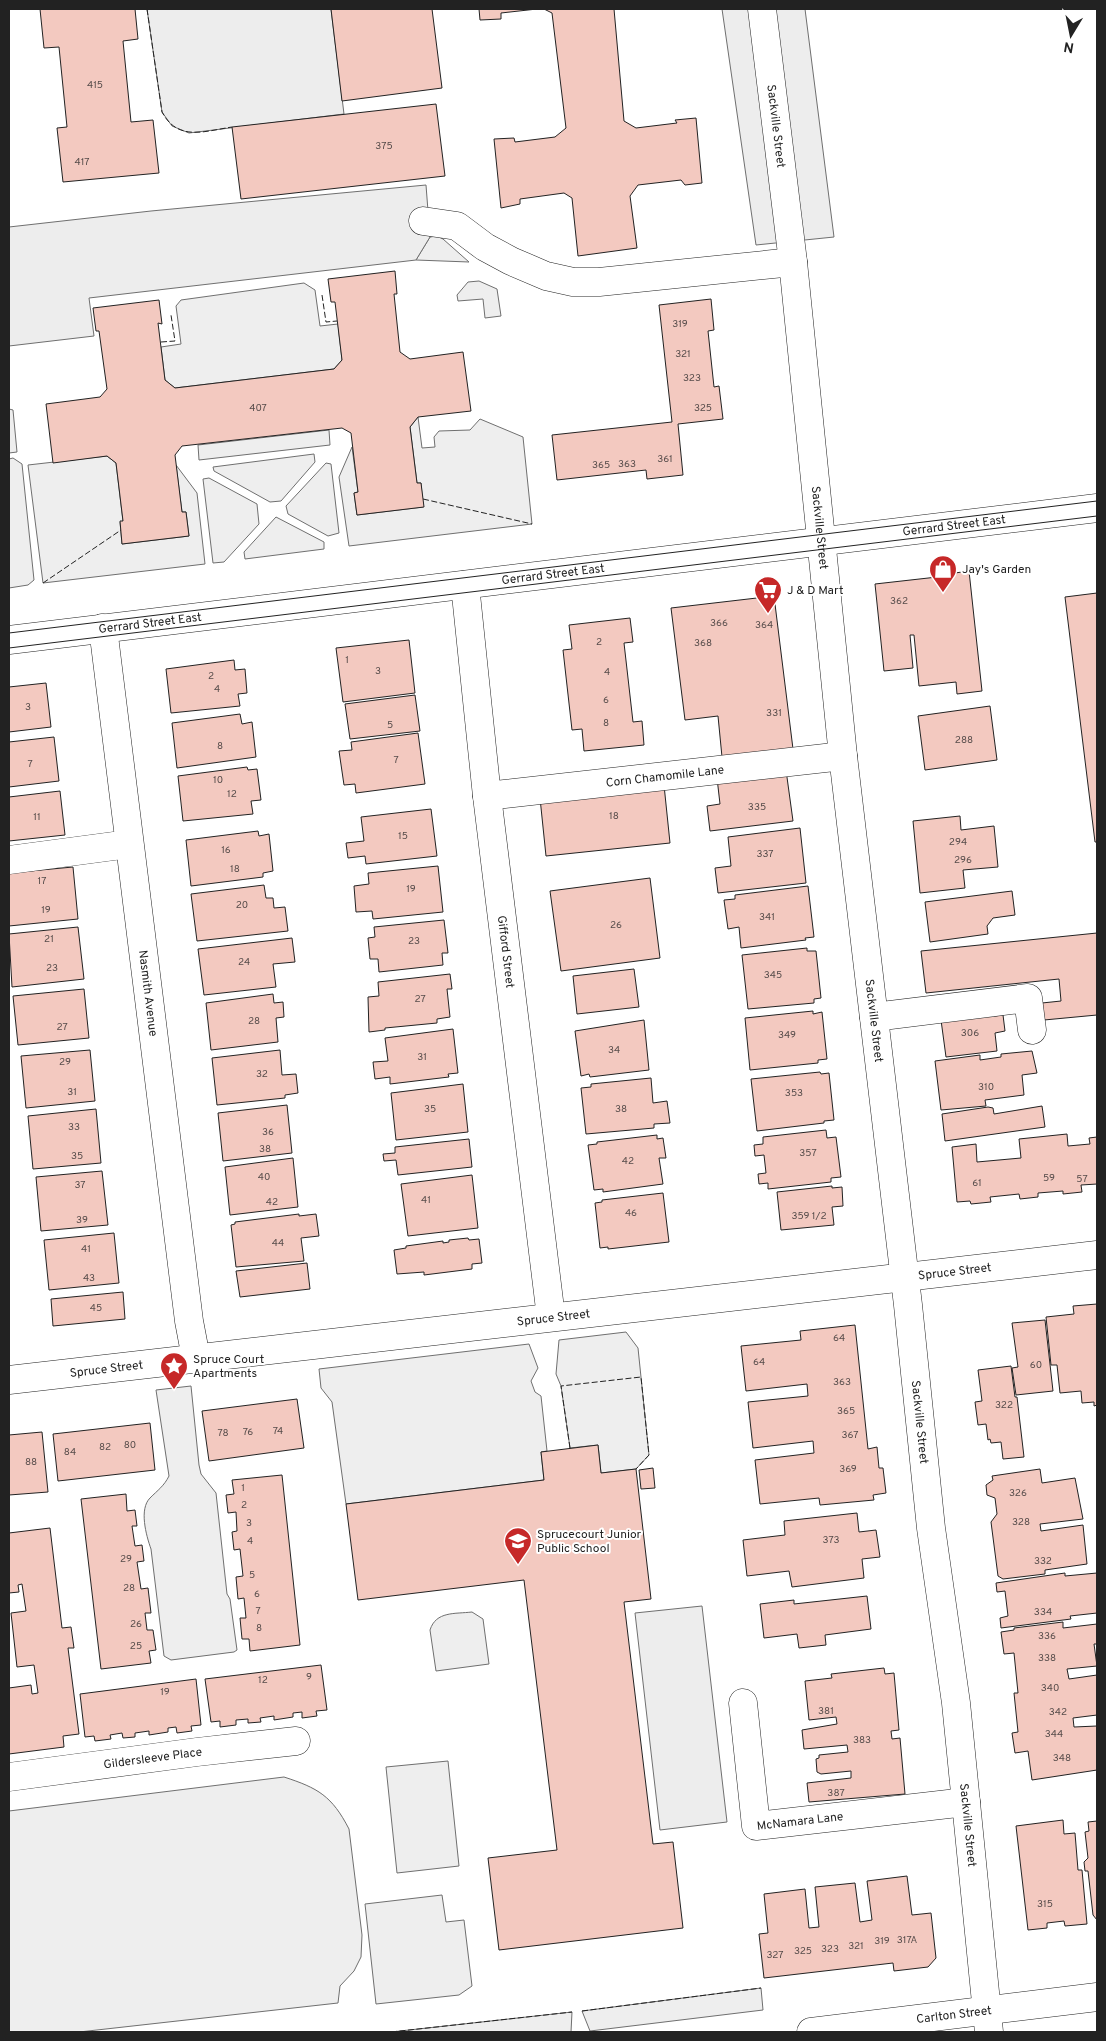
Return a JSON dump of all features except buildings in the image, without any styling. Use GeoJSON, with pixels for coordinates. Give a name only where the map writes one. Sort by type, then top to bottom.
{"type":"FeatureCollection","features":[{"type":"Feature","properties":{"kind":"street","name":"Sackville Street"},"geometry":{"type":"LineString","coordinates":[[762,9],[792,253],[844,756],[905,1278],[931,1528],[956,1703],[988,2021]]}},
{"type":"Feature","properties":{"kind":"street"},"geometry":{"type":"LineString","coordinates":[[423,221],[457,226],[485,247],[511,261],[546,276],[572,282],[600,282],[792,253]]}},
{"type":"Feature","properties":{"kind":"street","name":"Gerrard Street East"},"geometry":{"type":"LineString","coordinates":[[9,640],[1097,508]]}},
{"type":"Feature","properties":{"kind":"street","name":"Gifford Street"},"geometry":{"type":"LineString","coordinates":[[465,585],[487,796],[551,1317]]}},
{"type":"Feature","properties":{"kind":"street","name":"Nasmith Avenue"},"geometry":{"type":"LineString","coordinates":[[104,628],[189,1321],[196,1358]]}},
{"type":"Feature","properties":{"kind":"street","name":"Corn Chamomile Lane"},"geometry":{"type":"LineString","coordinates":[[487,796],[844,756]]}},
{"type":"Feature","properties":{"kind":"street"},"geometry":{"type":"LineString","coordinates":[[9,860],[129,844]]}},
{"type":"Feature","properties":{"kind":"street"},"geometry":{"type":"LineString","coordinates":[[874,1017],[1028,998],[1032,1030]]}},
{"type":"Feature","properties":{"kind":"street","name":"Spruce Street"},"geometry":{"type":"LineString","coordinates":[[9,1380],[1097,1255]]}},
{"type":"Feature","properties":{"kind":"street","name":"McNamara Lane"},"geometry":{"type":"LineString","coordinates":[[743,1703],[756,1826],[966,1802]]}},
{"type":"Feature","properties":{"kind":"street","name":"Gildersleeve Place"},"geometry":{"type":"LineString","coordinates":[[9,1778],[197,1752],[296,1741]]}},
{"type":"Feature","properties":{"kind":"street","name":"Carlton Street"},"geometry":{"type":"LineString","coordinates":[[811,2032],[988,2021],[1097,1998]]}},
{"type":"Feature","properties":{"kind":"shaded area"},"geometry":{"type":"Polygon","coordinates":[[[147,9],[331,9],[344,114],[189,133],[172,126],[162,112],[147,9]]]}},
{"type":"Feature","properties":{"kind":"shaded area"},"geometry":{"type":"Polygon","coordinates":[[[722,9],[805,9],[834,237],[756,245],[722,9]]]}},
{"type":"Feature","properties":{"kind":"shaded area"},"geometry":{"type":"Polygon","coordinates":[[[426,185],[430,237],[416,260],[89,298],[94,336],[9,346],[9,227],[151,211],[426,185]]]}},
{"type":"Feature","properties":{"kind":"shaded area"},"geometry":{"type":"Polygon","coordinates":[[[437,236],[469,262],[416,260],[430,237],[437,236]]]}},
{"type":"Feature","properties":{"kind":"shaded area"},"geometry":{"type":"Polygon","coordinates":[[[479,281],[497,289],[501,316],[485,318],[483,299],[458,301],[457,295],[468,282],[479,281]]]}},
{"type":"Feature","properties":{"kind":"shaded area"},"geometry":{"type":"Polygon","coordinates":[[[304,283],[315,290],[320,326],[338,324],[342,360],[334,369],[175,388],[165,380],[161,347],[181,344],[176,306],[181,300],[304,283]]]}},
{"type":"Feature","properties":{"kind":"shaded area"},"geometry":{"type":"Polygon","coordinates":[[[9,409],[13,410],[17,452],[9,453],[9,409]]]}},
{"type":"Feature","properties":{"kind":"shaded area"},"geometry":{"type":"Polygon","coordinates":[[[418,417],[422,448],[435,447],[434,437],[439,431],[470,430],[480,419],[523,437],[532,524],[349,546],[339,477],[352,447],[358,492],[354,493],[357,515],[423,507],[421,483],[417,483],[410,427],[418,417]]]}},
{"type":"Feature","properties":{"kind":"shaded area"},"geometry":{"type":"Polygon","coordinates":[[[329,430],[330,445],[199,460],[198,445],[329,430]]]}},
{"type":"Feature","properties":{"kind":"shaded area"},"geometry":{"type":"Polygon","coordinates":[[[314,454],[315,462],[281,501],[270,502],[214,471],[213,467],[314,454]]]}},
{"type":"Feature","properties":{"kind":"shaded area"},"geometry":{"type":"Polygon","coordinates":[[[107,456],[116,463],[123,521],[120,522],[122,544],[189,536],[186,512],[182,512],[176,465],[197,493],[205,564],[43,583],[28,465],[107,456]]]}},
{"type":"Feature","properties":{"kind":"shaded area"},"geometry":{"type":"Polygon","coordinates":[[[13,458],[22,464],[34,580],[28,585],[9,588],[9,459],[13,458]]]}},
{"type":"Feature","properties":{"kind":"shaded area"},"geometry":{"type":"Polygon","coordinates":[[[326,463],[331,464],[339,533],[328,536],[288,514],[286,506],[326,463]]]}},
{"type":"Feature","properties":{"kind":"shaded area"},"geometry":{"type":"Polygon","coordinates":[[[209,478],[257,504],[259,524],[224,562],[213,563],[203,479],[209,478]]]}},
{"type":"Feature","properties":{"kind":"shaded area"},"geometry":{"type":"Polygon","coordinates":[[[276,517],[324,542],[324,549],[245,559],[244,552],[276,517]]]}},
{"type":"Feature","properties":{"kind":"shaded area"},"geometry":{"type":"Polygon","coordinates":[[[626,1332],[638,1348],[649,1455],[636,1469],[601,1473],[598,1445],[570,1448],[561,1386],[556,1374],[559,1340],[626,1332]]]}},
{"type":"Feature","properties":{"kind":"shaded area"},"geometry":{"type":"Polygon","coordinates":[[[529,1344],[538,1368],[531,1381],[535,1392],[541,1396],[547,1451],[541,1452],[544,1480],[346,1504],[332,1402],[321,1388],[319,1369],[529,1344]]]}},
{"type":"Feature","properties":{"kind":"shaded area"},"geometry":{"type":"Polygon","coordinates":[[[191,1386],[201,1474],[216,1493],[227,1594],[230,1599],[237,1650],[234,1652],[171,1660],[164,1656],[151,1549],[144,1515],[150,1498],[169,1476],[156,1390],[191,1386]]]}},
{"type":"Feature","properties":{"kind":"shaded area"},"geometry":{"type":"Polygon","coordinates":[[[702,1606],[727,1822],[660,1830],[635,1613],[702,1606]]]}},
{"type":"Feature","properties":{"kind":"shaded area"},"geometry":{"type":"Polygon","coordinates":[[[472,1612],[483,1619],[489,1664],[436,1671],[430,1630],[433,1624],[441,1616],[472,1612]]]}},
{"type":"Feature","properties":{"kind":"shaded area"},"geometry":{"type":"Polygon","coordinates":[[[448,1761],[459,1866],[397,1873],[386,1767],[448,1761]]]}},
{"type":"Feature","properties":{"kind":"shaded area"},"geometry":{"type":"Polygon","coordinates":[[[284,1777],[306,1785],[323,1795],[343,1818],[349,1829],[362,1935],[361,1957],[354,1971],[340,1986],[338,2003],[79,2032],[9,2032],[9,1811],[284,1777]]]}},
{"type":"Feature","properties":{"kind":"shaded area"},"geometry":{"type":"Polygon","coordinates":[[[442,1895],[446,1922],[464,1920],[472,1986],[459,1995],[376,2004],[365,1904],[442,1895]]]}},
{"type":"Feature","properties":{"kind":"shaded area"},"geometry":{"type":"Polygon","coordinates":[[[761,1988],[763,2010],[590,2031],[582,2011],[761,1988]]]}},
{"type":"Feature","properties":{"kind":"shaded area"},"geometry":{"type":"Polygon","coordinates":[[[572,2012],[571,2032],[391,2032],[572,2012]]]}},
{"type":"Feature","properties":{"kind":"tram line"},"geometry":{"type":"LineString","coordinates":[[9,633],[1097,501]]}},
{"type":"Feature","properties":{"kind":"tram line"},"geometry":{"type":"LineString","coordinates":[[9,648],[1097,516]]}},
{"type":"Feature","properties":{"kind":"fence"},"geometry":{"type":"LineString","coordinates":[[147,9],[162,112],[168,121],[176,128],[193,132],[232,127]]}},
{"type":"Feature","properties":{"kind":"fence"},"geometry":{"type":"LineString","coordinates":[[322,295],[326,322],[337,321]]}},
{"type":"Feature","properties":{"kind":"fence"},"geometry":{"type":"LineString","coordinates":[[161,342],[175,341],[171,315]]}},
{"type":"Feature","properties":{"kind":"fence"},"geometry":{"type":"LineString","coordinates":[[423,499],[532,524]]}},
{"type":"Feature","properties":{"kind":"fence"},"geometry":{"type":"LineString","coordinates":[[43,583],[121,530]]}},
{"type":"Feature","properties":{"kind":"fence"},"geometry":{"type":"LineString","coordinates":[[570,1448],[561,1386],[641,1377],[649,1455],[636,1469]]}},
{"type":"Feature","properties":{"kind":"fence"},"geometry":{"type":"LineString","coordinates":[[582,2011],[761,1988]]}},
{"type":"Feature","properties":{"kind":"fence"},"geometry":{"type":"LineString","coordinates":[[391,2032],[572,2012]]}},
{"type":"Feature","properties":{"kind":"place","name":"Jay's Garden"},"geometry":{"type":"Point","coordinates":[943,593]}},
{"type":"Feature","properties":{"kind":"place","name":"J & D Mart"},"geometry":{"type":"Point","coordinates":[768,614]}},
{"type":"Feature","properties":{"kind":"place","name":"Spruce Court Apartments"},"geometry":{"type":"Point","coordinates":[174,1390]}},
{"type":"Feature","properties":{"kind":"place","name":"Sprucecourt Junior Public School"},"geometry":{"type":"Point","coordinates":[518,1565]}}]}
